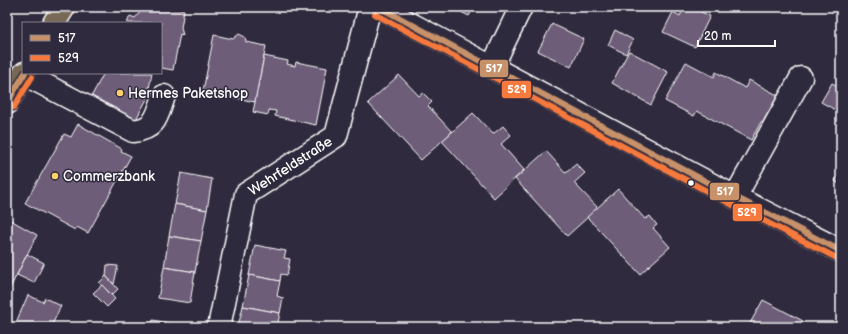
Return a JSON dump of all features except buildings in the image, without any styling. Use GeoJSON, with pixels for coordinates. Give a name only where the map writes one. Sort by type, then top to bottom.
{"type":"FeatureCollection","features":[{"type":"Feature","properties":{"kind":"main road"},"geometry":{"type":"LineString","coordinates":[[55,22],[64,7]]}},
{"type":"Feature","properties":{"kind":"main road"},"geometry":{"type":"LineString","coordinates":[[7,103],[24,74]]}},
{"type":"Feature","properties":{"kind":"street","name":"Wehrfeldstraße"},"geometry":{"type":"LineString","coordinates":[[219,327],[246,194],[336,136],[370,7]]}},
{"type":"Feature","properties":{"kind":"street"},"geometry":{"type":"LineString","coordinates":[[379,7],[735,197],[841,250]]}},
{"type":"Feature","properties":{"kind":"street"},"geometry":{"type":"LineString","coordinates":[[492,67],[521,7]]}},
{"type":"Feature","properties":{"kind":"street"},"geometry":{"type":"LineString","coordinates":[[27,74],[133,131],[142,130],[156,120],[164,96]]}},
{"type":"Feature","properties":{"kind":"street"},"geometry":{"type":"LineString","coordinates":[[735,197],[801,78]]}},
{"type":"Feature","properties":{"kind":"transit line","name":"517"},"geometry":{"type":"LineString","coordinates":[[379,7],[735,197],[841,251]]}},
{"type":"Feature","properties":{"kind":"transit line","name":"529"},"geometry":{"type":"LineString","coordinates":[[375,14],[731,204],[837,258]]}},
{"type":"Feature","properties":{"kind":"transit line","name":"517"},"geometry":{"type":"LineString","coordinates":[[7,103],[24,74]]}},
{"type":"Feature","properties":{"kind":"transit line","name":"529"},"geometry":{"type":"LineString","coordinates":[[14,107],[32,77]]}},
{"type":"Feature","properties":{"kind":"place","name":"Hermes Paketshop"},"geometry":{"type":"Point","coordinates":[120,93]}},
{"type":"Feature","properties":{"kind":"place","name":"Commerzbank"},"geometry":{"type":"Point","coordinates":[55,176]}}]}
